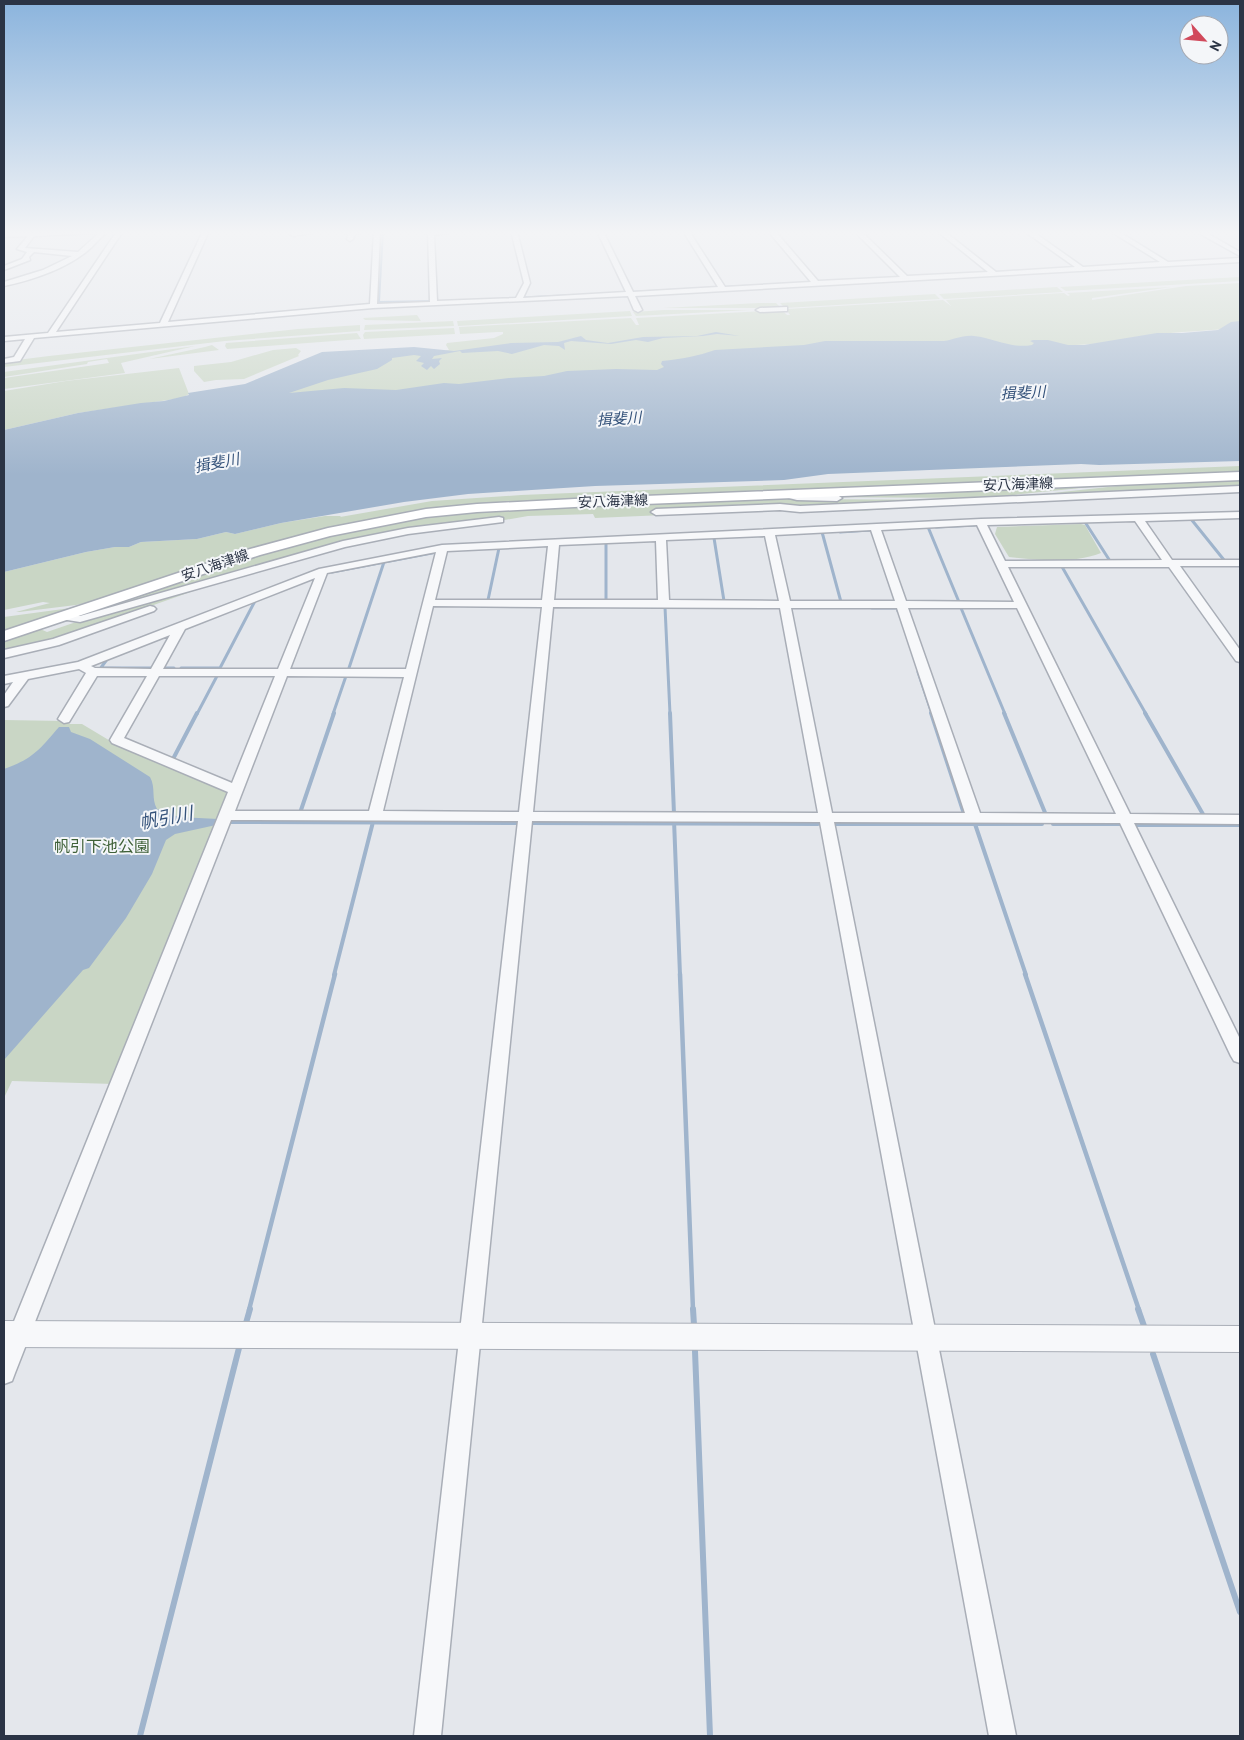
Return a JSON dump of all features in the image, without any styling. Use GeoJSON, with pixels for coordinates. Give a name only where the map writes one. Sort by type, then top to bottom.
{"type":"FeatureCollection","features":[{"type":"Feature","properties":{"kind":"main road","name":"安八海津線"},"geometry":{"type":"LineString","coordinates":[[4,636],[254,552],[328,532],[385,520],[477,508],[1240,476]]}},
{"type":"Feature","properties":{"kind":"street"},"geometry":{"type":"LineString","coordinates":[[65,312],[50,335],[300,312]]}},
{"type":"Feature","properties":{"kind":"street"},"geometry":{"type":"LineString","coordinates":[[163,324],[168,312]]}},
{"type":"Feature","properties":{"kind":"street"},"geometry":{"type":"LineString","coordinates":[[4,339],[46,335]]}},
{"type":"Feature","properties":{"kind":"street"},"geometry":{"type":"LineString","coordinates":[[4,361],[17,359],[23,347],[32,336]]}},
{"type":"Feature","properties":{"kind":"street"},"geometry":{"type":"LineString","coordinates":[[784,494],[797,497],[984,500],[1148,483],[1163,478]]}},
{"type":"Feature","properties":{"kind":"street"},"geometry":{"type":"LineString","coordinates":[[656,512],[1240,489]]}},
{"type":"Feature","properties":{"kind":"street"},"geometry":{"type":"LineString","coordinates":[[981,522],[985,518],[984,500]]}},
{"type":"Feature","properties":{"kind":"street"},"geometry":{"type":"LineString","coordinates":[[64,719],[87,668],[180,626],[323,571],[442,548],[981,522],[1240,515]]}},
{"type":"Feature","properties":{"kind":"street"},"geometry":{"type":"LineString","coordinates":[[1138,518],[1240,658]]}},
{"type":"Feature","properties":{"kind":"street"},"geometry":{"type":"LineString","coordinates":[[64,617],[80,619],[308,552],[374,537],[450,525],[499,520]]}},
{"type":"Feature","properties":{"kind":"street"},"geometry":{"type":"LineString","coordinates":[[981,522],[1240,1056]]}},
{"type":"Feature","properties":{"kind":"street"},"geometry":{"type":"LineString","coordinates":[[875,527],[974,818]]}},
{"type":"Feature","properties":{"kind":"street"},"geometry":{"type":"LineString","coordinates":[[769,532],[785,604],[824,818],[1003,1736]]}},
{"type":"Feature","properties":{"kind":"street"},"geometry":{"type":"LineString","coordinates":[[661,538],[664,603]]}},
{"type":"Feature","properties":{"kind":"street"},"geometry":{"type":"LineString","coordinates":[[428,1736],[546,604],[554,543]]}},
{"type":"Feature","properties":{"kind":"street"},"geometry":{"type":"LineString","coordinates":[[375,816],[442,548]]}},
{"type":"Feature","properties":{"kind":"street"},"geometry":{"type":"LineString","coordinates":[[1001,564],[1240,564]]}},
{"type":"Feature","properties":{"kind":"street"},"geometry":{"type":"LineString","coordinates":[[4,654],[31,646],[55,642],[242,576],[262,566]]}},
{"type":"Feature","properties":{"kind":"street"},"geometry":{"type":"LineString","coordinates":[[4,1373],[11,1334],[224,820],[323,571]]}},
{"type":"Feature","properties":{"kind":"street"},"geometry":{"type":"LineString","coordinates":[[428,603],[1021,605]]}},
{"type":"Feature","properties":{"kind":"street"},"geometry":{"type":"LineString","coordinates":[[180,626],[117,740],[236,790]]}},
{"type":"Feature","properties":{"kind":"street"},"geometry":{"type":"LineString","coordinates":[[4,680],[87,668],[153,672],[411,673]]}},
{"type":"Feature","properties":{"kind":"street"},"geometry":{"type":"LineString","coordinates":[[4,703],[24,676]]}},
{"type":"Feature","properties":{"kind":"street"},"geometry":{"type":"LineString","coordinates":[[224,820],[375,816],[1240,819]]}},
{"type":"Feature","properties":{"kind":"street"},"geometry":{"type":"LineString","coordinates":[[11,1334],[1240,1339]]}},
{"type":"Feature","properties":{"kind":"green space"},"geometry":{"type":"Polygon","coordinates":[[[609,312],[630,312],[632,316],[458,326],[457,321],[609,312]]]}},
{"type":"Feature","properties":{"kind":"green space"},"geometry":{"type":"Polygon","coordinates":[[[633,312],[708,312],[636,316],[633,312]]]}},
{"type":"Feature","properties":{"kind":"green space"},"geometry":{"type":"Polygon","coordinates":[[[742,312],[784,312],[790,315],[788,312],[1240,312],[1240,327],[1157,334],[1108,343],[670,370],[431,389],[291,393],[259,390],[389,357],[449,350],[446,345],[447,343],[494,338],[503,334],[503,332],[460,334],[459,327],[631,318],[636,325],[639,325],[636,318],[742,312]]]}},
{"type":"Feature","properties":{"kind":"green space"},"geometry":{"type":"Polygon","coordinates":[[[417,315],[421,321],[365,320],[363,318],[417,315]]]}},
{"type":"Feature","properties":{"kind":"green space"},"geometry":{"type":"Polygon","coordinates":[[[453,321],[454,326],[364,330],[365,325],[453,321]]]}},
{"type":"Feature","properties":{"kind":"green space"},"geometry":{"type":"Polygon","coordinates":[[[360,325],[360,331],[225,341],[4,367],[4,363],[16,363],[17,360],[49,356],[298,329],[360,325]]]}},
{"type":"Feature","properties":{"kind":"green space"},"geometry":{"type":"Polygon","coordinates":[[[454,328],[455,334],[364,339],[363,335],[365,332],[454,328]]]}},
{"type":"Feature","properties":{"kind":"green space"},"geometry":{"type":"Polygon","coordinates":[[[357,333],[361,339],[227,349],[225,346],[226,343],[357,333]]]}},
{"type":"Feature","properties":{"kind":"green space"},"geometry":{"type":"Polygon","coordinates":[[[212,345],[219,350],[149,359],[205,347],[212,345]]]}},
{"type":"Feature","properties":{"kind":"green space"},"geometry":{"type":"Polygon","coordinates":[[[195,346],[121,363],[125,373],[4,389],[4,378],[109,363],[107,359],[4,377],[4,372],[195,346]]]}},
{"type":"Feature","properties":{"kind":"green space"},"geometry":{"type":"Polygon","coordinates":[[[296,348],[301,351],[299,356],[244,379],[204,382],[194,371],[194,366],[231,362],[273,350],[296,348]]]}},
{"type":"Feature","properties":{"kind":"green space"},"geometry":{"type":"Polygon","coordinates":[[[179,368],[189,394],[182,398],[78,413],[4,430],[4,391],[66,381],[179,368]]]}},
{"type":"Feature","properties":{"kind":"green space"},"geometry":{"type":"Polygon","coordinates":[[[1240,466],[1240,474],[393,516],[108,598],[76,605],[19,612],[16,612],[50,603],[43,602],[4,610],[4,572],[86,552],[115,547],[129,547],[141,542],[197,539],[226,532],[235,534],[281,523],[325,516],[340,517],[432,501],[521,495],[1240,466]]]}},
{"type":"Feature","properties":{"kind":"green space"},"geometry":{"type":"Polygon","coordinates":[[[1240,479],[1240,488],[998,499],[1163,481],[1240,479]]]}},
{"type":"Feature","properties":{"kind":"green space"},"geometry":{"type":"Polygon","coordinates":[[[1141,482],[982,498],[800,497],[1141,482]]]}},
{"type":"Feature","properties":{"kind":"green space"},"geometry":{"type":"Polygon","coordinates":[[[780,497],[793,499],[963,500],[656,511],[977,502],[980,504],[856,511],[756,511],[595,518],[593,514],[528,516],[499,521],[406,530],[78,615],[238,560],[361,527],[454,513],[780,497]]]}},
{"type":"Feature","properties":{"kind":"green space"},"geometry":{"type":"Polygon","coordinates":[[[1085,525],[1101,553],[1067,560],[1009,557],[995,534],[997,527],[1085,525]]]}},
{"type":"Feature","properties":{"kind":"green space"},"geometry":{"type":"Polygon","coordinates":[[[236,576],[54,640],[4,652],[4,639],[38,628],[47,632],[108,611],[236,576]]]}},
{"type":"Feature","properties":{"kind":"green space"},"geometry":{"type":"Polygon","coordinates":[[[78,607],[77,610],[4,633],[4,617],[78,607]]]}},
{"type":"Feature","properties":{"kind":"green space","name":"帆引下池公園"},"geometry":{"type":"Polygon","coordinates":[[[4,720],[64,721],[70,724],[82,724],[112,742],[225,790],[229,795],[114,1084],[12,1081],[4,1098],[4,720]]]}},
{"type":"Feature","properties":{"kind":"water","name":"揖斐川"},"geometry":{"type":"Polygon","coordinates":[[[1240,321],[1240,461],[1081,464],[828,474],[784,480],[595,486],[468,494],[404,502],[281,523],[235,534],[226,532],[197,539],[141,542],[129,547],[115,547],[86,552],[4,572],[4,430],[78,413],[164,401],[189,395],[188,393],[245,384],[322,352],[414,347],[454,351],[511,343],[558,342],[581,336],[586,340],[608,343],[643,337],[697,336],[716,332],[740,336],[717,334],[703,336],[663,338],[648,342],[636,340],[611,344],[571,341],[564,343],[565,350],[559,346],[544,345],[512,354],[498,351],[462,353],[460,351],[434,356],[432,359],[442,358],[439,361],[440,364],[434,369],[431,366],[427,370],[421,366],[424,363],[416,361],[421,356],[414,355],[392,358],[392,360],[377,369],[328,380],[289,393],[344,388],[396,390],[444,383],[459,384],[544,376],[567,371],[657,370],[664,367],[661,364],[662,361],[690,357],[715,350],[804,345],[825,341],[944,341],[969,336],[1017,346],[1032,345],[1034,343],[1030,341],[1033,340],[1048,340],[1068,345],[1084,345],[1157,333],[1218,330],[1231,322],[1240,321]]]}},
{"type":"Feature","properties":{"kind":"water","name":"帆引川"},"geometry":{"type":"Polygon","coordinates":[[[59,727],[69,727],[71,732],[90,739],[150,777],[157,809],[179,817],[218,819],[216,825],[175,834],[166,840],[152,874],[126,918],[89,968],[83,970],[4,1060],[4,769],[35,753],[59,727]]]}},
{"type":"Feature","properties":{"kind":"waterway"},"geometry":{"type":"LineString","coordinates":[[1191,519],[1224,560]]}},
{"type":"Feature","properties":{"kind":"waterway"},"geometry":{"type":"LineString","coordinates":[[1085,522],[1110,561]]}},
{"type":"Feature","properties":{"kind":"waterway"},"geometry":{"type":"LineString","coordinates":[[936,527],[974,525]]}},
{"type":"Feature","properties":{"kind":"waterway"},"geometry":{"type":"LineString","coordinates":[[928,527],[959,602]]}},
{"type":"Feature","properties":{"kind":"waterway"},"geometry":{"type":"LineString","coordinates":[[840,532],[870,530]]}},
{"type":"Feature","properties":{"kind":"waterway"},"geometry":{"type":"LineString","coordinates":[[822,532],[841,602]]}},
{"type":"Feature","properties":{"kind":"waterway"},"geometry":{"type":"LineString","coordinates":[[714,538],[724,601]]}},
{"type":"Feature","properties":{"kind":"waterway"},"geometry":{"type":"LineString","coordinates":[[606,543],[606,602]]}},
{"type":"Feature","properties":{"kind":"waterway"},"geometry":{"type":"LineString","coordinates":[[488,600],[499,548]]}},
{"type":"Feature","properties":{"kind":"waterway"},"geometry":{"type":"LineString","coordinates":[[384,562],[437,552]]}},
{"type":"Feature","properties":{"kind":"waterway"},"geometry":{"type":"LineString","coordinates":[[332,572],[384,562]]}},
{"type":"Feature","properties":{"kind":"waterway"},"geometry":{"type":"LineString","coordinates":[[348,671],[384,562]]}},
{"type":"Feature","properties":{"kind":"waterway"},"geometry":{"type":"LineString","coordinates":[[1061,565],[1146,714]]}},
{"type":"Feature","properties":{"kind":"waterway"},"geometry":{"type":"LineString","coordinates":[[181,668],[220,668],[255,601]]}},
{"type":"Feature","properties":{"kind":"waterway"},"geometry":{"type":"LineString","coordinates":[[665,607],[670,714]]}},
{"type":"Feature","properties":{"kind":"waterway"},"geometry":{"type":"LineString","coordinates":[[872,608],[898,608],[898,611]]}},
{"type":"Feature","properties":{"kind":"waterway"},"geometry":{"type":"LineString","coordinates":[[961,608],[1005,714]]}},
{"type":"Feature","properties":{"kind":"waterway"},"geometry":{"type":"LineString","coordinates":[[100,669],[108,658]]}},
{"type":"Feature","properties":{"kind":"waterway"},"geometry":{"type":"LineString","coordinates":[[101,668],[152,668]]}},
{"type":"Feature","properties":{"kind":"waterway"},"geometry":{"type":"LineString","coordinates":[[162,668],[174,668]]}},
{"type":"Feature","properties":{"kind":"waterway"},"geometry":{"type":"LineString","coordinates":[[918,672],[932,714]]}},
{"type":"Feature","properties":{"kind":"waterway"},"geometry":{"type":"LineString","coordinates":[[197,714],[217,676]]}},
{"type":"Feature","properties":{"kind":"waterway"},"geometry":{"type":"LineString","coordinates":[[333,714],[346,676]]}},
{"type":"Feature","properties":{"kind":"waterway"},"geometry":{"type":"LineString","coordinates":[[173,759],[197,713]]}},
{"type":"Feature","properties":{"kind":"waterway"},"geometry":{"type":"LineString","coordinates":[[300,813],[334,713]]}},
{"type":"Feature","properties":{"kind":"waterway"},"geometry":{"type":"LineString","coordinates":[[670,713],[674,814]]}},
{"type":"Feature","properties":{"kind":"waterway"},"geometry":{"type":"LineString","coordinates":[[931,713],[964,814]]}},
{"type":"Feature","properties":{"kind":"waterway"},"geometry":{"type":"LineString","coordinates":[[1004,713],[1046,815]]}},
{"type":"Feature","properties":{"kind":"waterway"},"geometry":{"type":"LineString","coordinates":[[1145,713],[1204,816]]}},
{"type":"Feature","properties":{"kind":"waterway"},"geometry":{"type":"LineString","coordinates":[[225,822],[373,823]]}},
{"type":"Feature","properties":{"kind":"waterway"},"geometry":{"type":"LineString","coordinates":[[334,975],[373,823]]}},
{"type":"Feature","properties":{"kind":"waterway"},"geometry":{"type":"LineString","coordinates":[[373,823],[517,823]]}},
{"type":"Feature","properties":{"kind":"waterway"},"geometry":{"type":"LineString","coordinates":[[528,823],[674,824]]}},
{"type":"Feature","properties":{"kind":"waterway"},"geometry":{"type":"LineString","coordinates":[[674,824],[818,824]]}},
{"type":"Feature","properties":{"kind":"waterway"},"geometry":{"type":"LineString","coordinates":[[674,824],[680,975]]}},
{"type":"Feature","properties":{"kind":"waterway"},"geometry":{"type":"LineString","coordinates":[[830,824],[975,824]]}},
{"type":"Feature","properties":{"kind":"waterway"},"geometry":{"type":"LineString","coordinates":[[975,824],[1042,824]]}},
{"type":"Feature","properties":{"kind":"waterway"},"geometry":{"type":"LineString","coordinates":[[975,824],[1026,975]]}},
{"type":"Feature","properties":{"kind":"waterway"},"geometry":{"type":"LineString","coordinates":[[1053,824],[1121,824]]}},
{"type":"Feature","properties":{"kind":"waterway"},"geometry":{"type":"LineString","coordinates":[[1133,825],[1240,825]]}},
{"type":"Feature","properties":{"kind":"waterway"},"geometry":{"type":"LineString","coordinates":[[249,1310],[335,974]]}},
{"type":"Feature","properties":{"kind":"waterway"},"geometry":{"type":"LineString","coordinates":[[680,974],[693,1310]]}},
{"type":"Feature","properties":{"kind":"waterway"},"geometry":{"type":"LineString","coordinates":[[1025,974],[1139,1310]]}},
{"type":"Feature","properties":{"kind":"waterway"},"geometry":{"type":"LineString","coordinates":[[246,1323],[250,1309]]}},
{"type":"Feature","properties":{"kind":"waterway"},"geometry":{"type":"LineString","coordinates":[[693,1309],[694,1325]]}},
{"type":"Feature","properties":{"kind":"waterway"},"geometry":{"type":"LineString","coordinates":[[1138,1309],[1144,1326]]}},
{"type":"Feature","properties":{"kind":"waterway"},"geometry":{"type":"LineString","coordinates":[[140,1736],[239,1348]]}},
{"type":"Feature","properties":{"kind":"waterway"},"geometry":{"type":"LineString","coordinates":[[695,1351],[710,1736]]}},
{"type":"Feature","properties":{"kind":"waterway"},"geometry":{"type":"LineString","coordinates":[[1153,1354],[1240,1612]]}}]}
